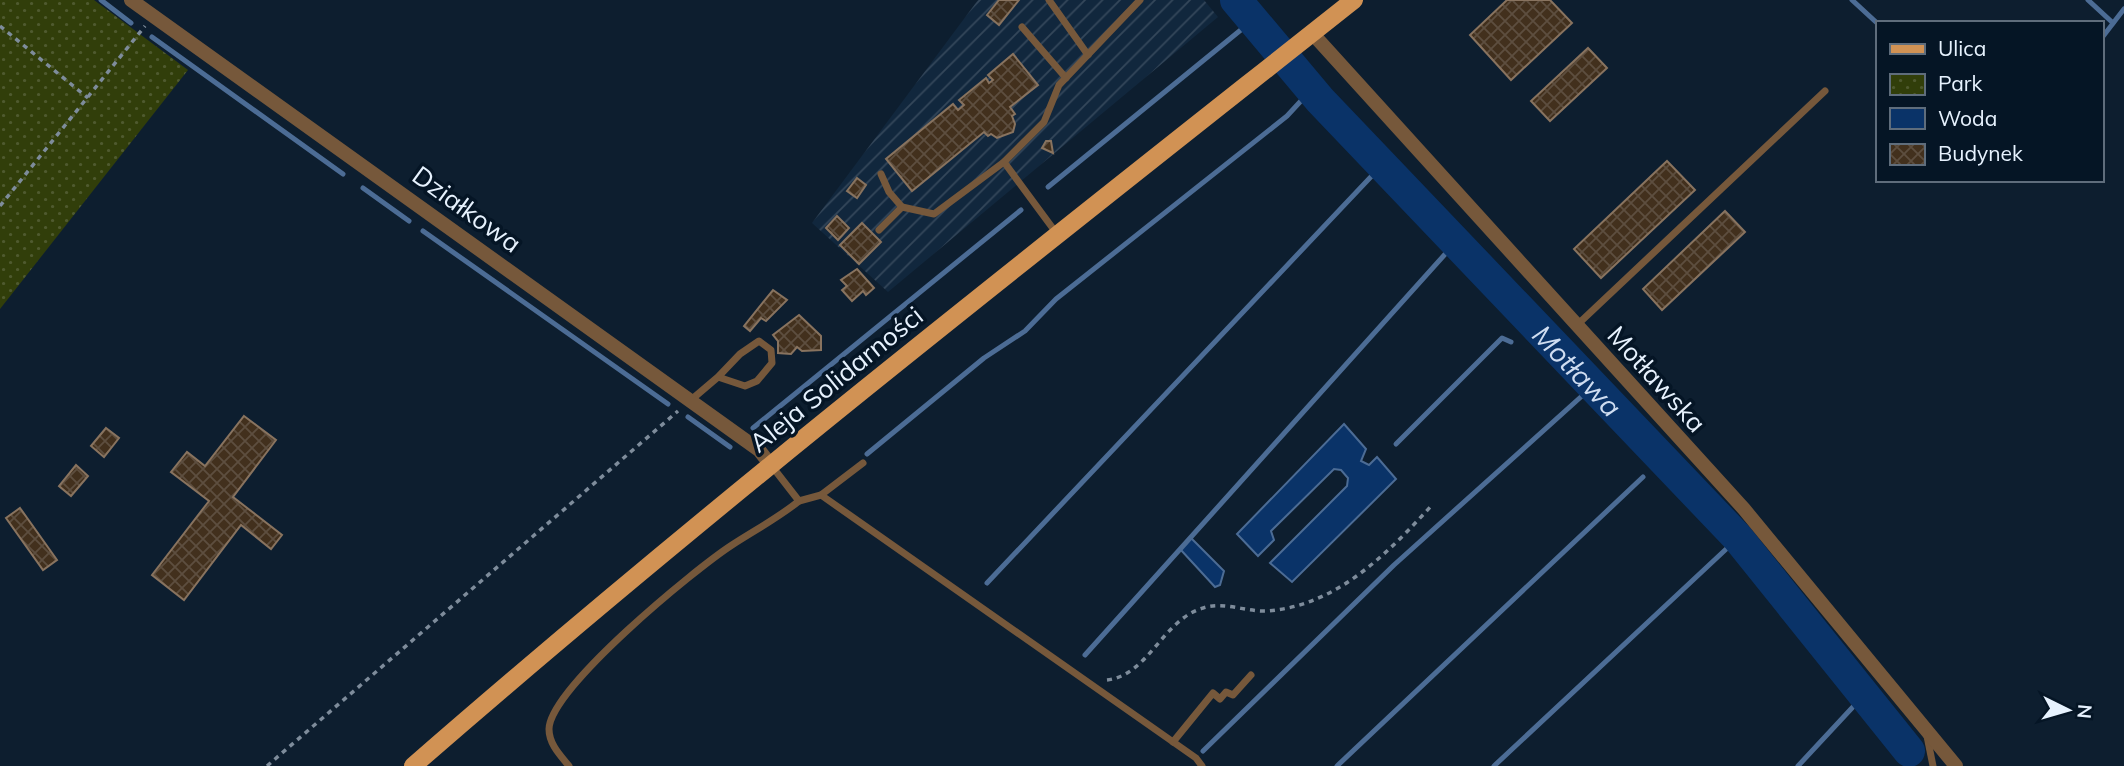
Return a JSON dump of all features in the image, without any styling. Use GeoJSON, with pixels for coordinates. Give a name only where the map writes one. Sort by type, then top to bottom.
{"type":"FeatureCollection","features":[{"type":"Feature","properties":{"kind":"main road","name":"Aleja Solidarności"},"geometry":{"type":"LineString","coordinates":[[413,766],[556,642],[770,464],[1354,0]]}},
{"type":"Feature","properties":{"kind":"street","name":"Działkowa"},"geometry":{"type":"LineString","coordinates":[[131,0],[760,450],[770,464]]}},
{"type":"Feature","properties":{"kind":"street","name":"Motławska"},"geometry":{"type":"LineString","coordinates":[[1306,38],[1744,509],[1956,766]]}},
{"type":"Feature","properties":{"kind":"lane"},"geometry":{"type":"LineString","coordinates":[[1049,0],[1088,55]]}},
{"type":"Feature","properties":{"kind":"lane"},"geometry":{"type":"LineString","coordinates":[[881,174],[889,192],[902,207],[934,214],[1004,162],[1044,122],[1059,85],[1140,0]]}},
{"type":"Feature","properties":{"kind":"lane"},"geometry":{"type":"LineString","coordinates":[[1022,27],[1066,78]]}},
{"type":"Feature","properties":{"kind":"lane"},"geometry":{"type":"LineString","coordinates":[[1576,326],[1825,91]]}},
{"type":"Feature","properties":{"kind":"lane"},"geometry":{"type":"LineString","coordinates":[[1004,162],[1058,235]]}},
{"type":"Feature","properties":{"kind":"lane"},"geometry":{"type":"LineString","coordinates":[[879,230],[902,207]]}},
{"type":"Feature","properties":{"kind":"lane"},"geometry":{"type":"LineString","coordinates":[[690,400],[740,354],[759,341],[771,350],[772,363],[757,381],[745,386],[718,377]]}},
{"type":"Feature","properties":{"kind":"lane"},"geometry":{"type":"LineString","coordinates":[[569,766],[552,744],[549,730],[551,715],[558,702],[602,656],[696,572],[799,501],[821,495],[863,463]]}},
{"type":"Feature","properties":{"kind":"lane"},"geometry":{"type":"LineString","coordinates":[[770,464],[799,501]]}},
{"type":"Feature","properties":{"kind":"lane"},"geometry":{"type":"LineString","coordinates":[[821,495],[1173,742],[1202,766]]}},
{"type":"Feature","properties":{"kind":"lane"},"geometry":{"type":"LineString","coordinates":[[1173,742],[1213,693],[1220,699],[1226,692],[1233,695],[1251,675]]}},
{"type":"Feature","properties":{"kind":"lane"},"geometry":{"type":"LineString","coordinates":[[1926,730],[1933,766]]}},
{"type":"Feature","properties":{"kind":"path"},"geometry":{"type":"LineString","coordinates":[[0,26],[88,98]]}},
{"type":"Feature","properties":{"kind":"path"},"geometry":{"type":"LineString","coordinates":[[0,206],[139,34]]}},
{"type":"Feature","properties":{"kind":"path"},"geometry":{"type":"LineString","coordinates":[[267,766],[690,400]]}},
{"type":"Feature","properties":{"kind":"path"},"geometry":{"type":"LineString","coordinates":[[1083,681],[1115,679],[1135,668],[1170,630],[1204,607],[1264,611],[1302,605],[1329,596],[1362,572],[1433,504]]}},
{"type":"Feature","properties":{"kind":"shaded area"},"geometry":{"type":"Polygon","coordinates":[[[978,0],[1204,0],[1218,17],[888,292],[812,223],[978,0]]]}},
{"type":"Feature","properties":{"kind":"green space"},"geometry":{"type":"Polygon","coordinates":[[[0,0],[94,0],[188,70],[0,309],[0,0]]]}},
{"type":"Feature","properties":{"kind":"water"},"geometry":{"type":"Polygon","coordinates":[[[1344,424],[1366,449],[1361,461],[1369,465],[1377,457],[1396,479],[1292,582],[1270,563],[1347,486],[1348,478],[1341,470],[1334,469],[1271,531],[1274,540],[1258,556],[1237,534],[1344,424]]]}},
{"type":"Feature","properties":{"kind":"water"},"geometry":{"type":"Polygon","coordinates":[[[1191,538],[1224,571],[1220,585],[1215,587],[1180,549],[1191,538]]]}},
{"type":"Feature","properties":{"kind":"building"},"geometry":{"type":"Polygon","coordinates":[[[999,0],[1019,0],[999,25],[987,15],[999,0]]]}},
{"type":"Feature","properties":{"kind":"building"},"geometry":{"type":"Polygon","coordinates":[[[1507,0],[1550,0],[1572,23],[1511,80],[1470,35],[1507,0]]]}},
{"type":"Feature","properties":{"kind":"building"},"geometry":{"type":"Polygon","coordinates":[[[1588,48],[1607,68],[1550,121],[1531,101],[1588,48]]]}},
{"type":"Feature","properties":{"kind":"building"},"geometry":{"type":"Polygon","coordinates":[[[1013,54],[1038,85],[1010,107],[1015,114],[1012,116],[1015,124],[1013,132],[997,138],[984,132],[912,191],[886,159],[953,104],[958,110],[964,105],[959,100],[986,78],[989,83],[993,80],[988,75],[1013,54]]]}},
{"type":"Feature","properties":{"kind":"building"},"geometry":{"type":"Polygon","coordinates":[[[1046,141],[1051,141],[1053,153],[1042,148],[1046,141]]]}},
{"type":"Feature","properties":{"kind":"building"},"geometry":{"type":"Polygon","coordinates":[[[1667,161],[1695,190],[1601,278],[1574,249],[1667,161]]]}},
{"type":"Feature","properties":{"kind":"building"},"geometry":{"type":"Polygon","coordinates":[[[857,178],[866,185],[857,198],[847,191],[857,178]]]}},
{"type":"Feature","properties":{"kind":"building"},"geometry":{"type":"Polygon","coordinates":[[[1725,211],[1745,232],[1662,310],[1643,289],[1725,211]]]}},
{"type":"Feature","properties":{"kind":"building"},"geometry":{"type":"Polygon","coordinates":[[[837,216],[849,228],[838,240],[826,228],[837,216]]]}},
{"type":"Feature","properties":{"kind":"building"},"geometry":{"type":"Polygon","coordinates":[[[862,223],[881,242],[859,264],[840,245],[862,223]]]}},
{"type":"Feature","properties":{"kind":"building"},"geometry":{"type":"Polygon","coordinates":[[[857,269],[874,288],[866,295],[863,291],[852,301],[842,290],[847,286],[841,280],[857,269]]]}},
{"type":"Feature","properties":{"kind":"building"},"geometry":{"type":"Polygon","coordinates":[[[773,290],[787,300],[766,321],[761,318],[750,331],[744,326],[773,290]]]}},
{"type":"Feature","properties":{"kind":"building"},"geometry":{"type":"Polygon","coordinates":[[[799,315],[821,336],[821,350],[802,351],[797,347],[791,354],[778,353],[778,341],[773,335],[799,315]]]}},
{"type":"Feature","properties":{"kind":"building"},"geometry":{"type":"Polygon","coordinates":[[[244,416],[276,440],[233,497],[282,535],[271,549],[241,525],[184,600],[152,575],[209,501],[171,472],[187,452],[205,466],[244,416]]]}},
{"type":"Feature","properties":{"kind":"building"},"geometry":{"type":"Polygon","coordinates":[[[106,428],[119,438],[104,457],[91,446],[106,428]]]}},
{"type":"Feature","properties":{"kind":"building"},"geometry":{"type":"Polygon","coordinates":[[[76,465],[88,476],[71,496],[59,486],[76,465]]]}},
{"type":"Feature","properties":{"kind":"building"},"geometry":{"type":"Polygon","coordinates":[[[20,508],[57,560],[43,570],[6,518],[20,508]]]}},
{"type":"Feature","properties":{"kind":"waterway"},"geometry":{"type":"LineString","coordinates":[[101,0],[131,23]]}},
{"type":"Feature","properties":{"kind":"waterway","name":"Motława"},"geometry":{"type":"LineString","coordinates":[[1236,0],[1320,100],[1738,538],[1909,751]]}},
{"type":"Feature","properties":{"kind":"waterway"},"geometry":{"type":"LineString","coordinates":[[1852,0],[1876,22]]}},
{"type":"Feature","properties":{"kind":"waterway"},"geometry":{"type":"LineString","coordinates":[[2088,0],[2113,23]]}},
{"type":"Feature","properties":{"kind":"waterway"},"geometry":{"type":"LineString","coordinates":[[2103,36],[2124,9]]}},
{"type":"Feature","properties":{"kind":"waterway"},"geometry":{"type":"LineString","coordinates":[[1048,187],[1253,20]]}},
{"type":"Feature","properties":{"kind":"waterway"},"geometry":{"type":"LineString","coordinates":[[152,37],[343,174]]}},
{"type":"Feature","properties":{"kind":"waterway"},"geometry":{"type":"LineString","coordinates":[[867,454],[984,358],[1025,331],[1056,299],[1287,116],[1311,90]]}},
{"type":"Feature","properties":{"kind":"waterway"},"geometry":{"type":"LineString","coordinates":[[987,583],[1383,164]]}},
{"type":"Feature","properties":{"kind":"waterway"},"geometry":{"type":"LineString","coordinates":[[363,188],[409,221]]}},
{"type":"Feature","properties":{"kind":"waterway"},"geometry":{"type":"LineString","coordinates":[[753,428],[1021,210]]}},
{"type":"Feature","properties":{"kind":"waterway"},"geometry":{"type":"LineString","coordinates":[[423,231],[668,404]]}},
{"type":"Feature","properties":{"kind":"waterway"},"geometry":{"type":"LineString","coordinates":[[1085,655],[1456,242]]}},
{"type":"Feature","properties":{"kind":"waterway"},"geometry":{"type":"LineString","coordinates":[[1396,444],[1502,338],[1511,342]]}},
{"type":"Feature","properties":{"kind":"waterway"},"geometry":{"type":"LineString","coordinates":[[1203,751],[1394,565],[1593,386]]}},
{"type":"Feature","properties":{"kind":"waterway"},"geometry":{"type":"LineString","coordinates":[[688,417],[730,447]]}},
{"type":"Feature","properties":{"kind":"waterway"},"geometry":{"type":"LineString","coordinates":[[1337,766],[1643,477]]}},
{"type":"Feature","properties":{"kind":"waterway"},"geometry":{"type":"LineString","coordinates":[[1494,766],[1738,538]]}},
{"type":"Feature","properties":{"kind":"waterway"},"geometry":{"type":"LineString","coordinates":[[1798,766],[1864,695]]}}]}
